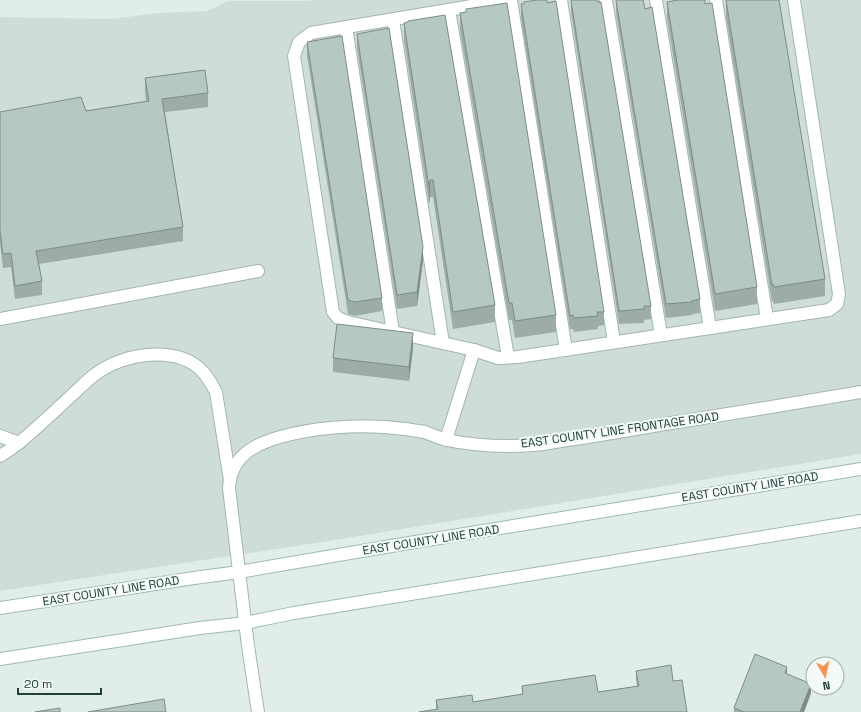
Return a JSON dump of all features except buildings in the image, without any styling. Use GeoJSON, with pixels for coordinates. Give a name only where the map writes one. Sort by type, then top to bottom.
{"type":"FeatureCollection","features":[{"type":"Feature","properties":{"kind":"main road"},"geometry":{"type":"LineString","coordinates":[[508,0],[311,33],[299,42],[294,56],[333,312],[338,318],[348,322],[474,350],[498,358],[566,350],[829,310],[837,304],[839,294],[794,0]]}},
{"type":"Feature","properties":{"kind":"main road"},"geometry":{"type":"LineString","coordinates":[[511,0],[566,350]]}},
{"type":"Feature","properties":{"kind":"main road"},"geometry":{"type":"LineString","coordinates":[[561,0],[614,342]]}},
{"type":"Feature","properties":{"kind":"main road"},"geometry":{"type":"LineString","coordinates":[[606,0],[661,335]]}},
{"type":"Feature","properties":{"kind":"main road"},"geometry":{"type":"LineString","coordinates":[[656,0],[710,328]]}},
{"type":"Feature","properties":{"kind":"main road"},"geometry":{"type":"LineString","coordinates":[[716,0],[767,319]]}},
{"type":"Feature","properties":{"kind":"main road"},"geometry":{"type":"LineString","coordinates":[[449,10],[508,357]]}},
{"type":"Feature","properties":{"kind":"main road"},"geometry":{"type":"LineString","coordinates":[[393,20],[443,343]]}},
{"type":"Feature","properties":{"kind":"main road"},"geometry":{"type":"LineString","coordinates":[[346,27],[394,332]]}},
{"type":"Feature","properties":{"kind":"main road"},"geometry":{"type":"LineString","coordinates":[[0,319],[258,271]]}},
{"type":"Feature","properties":{"kind":"main road"},"geometry":{"type":"LineString","coordinates":[[446,440],[474,350]]}},
{"type":"Feature","properties":{"kind":"main road"},"geometry":{"type":"LineString","coordinates":[[0,456],[19,443],[98,372],[118,361],[140,355],[174,356],[202,371],[216,392],[230,480]]}},
{"type":"Feature","properties":{"kind":"main road","name":"EAST COUNTY LINE FRONTAGE ROAD"},"geometry":{"type":"LineString","coordinates":[[258,712],[245,622],[230,480],[232,472],[239,459],[250,450],[263,443],[276,438],[314,429],[382,427],[423,432],[446,440],[486,446],[534,445],[861,392]]}},
{"type":"Feature","properties":{"kind":"main road"},"geometry":{"type":"LineString","coordinates":[[0,436],[19,443]]}},
{"type":"Feature","properties":{"kind":"main road","name":"EAST COUNTY LINE ROAD"},"geometry":{"type":"LineString","coordinates":[[0,608],[239,572],[861,469]]}},
{"type":"Feature","properties":{"kind":"main road"},"geometry":{"type":"LineString","coordinates":[[0,658],[245,622],[861,521]]}},
{"type":"Feature","properties":{"kind":"shaded area"},"geometry":{"type":"Polygon","coordinates":[[[861,0],[861,454],[329,541],[0,591],[0,17],[112,19],[157,13],[207,11],[228,1],[861,0]]]}}]}
